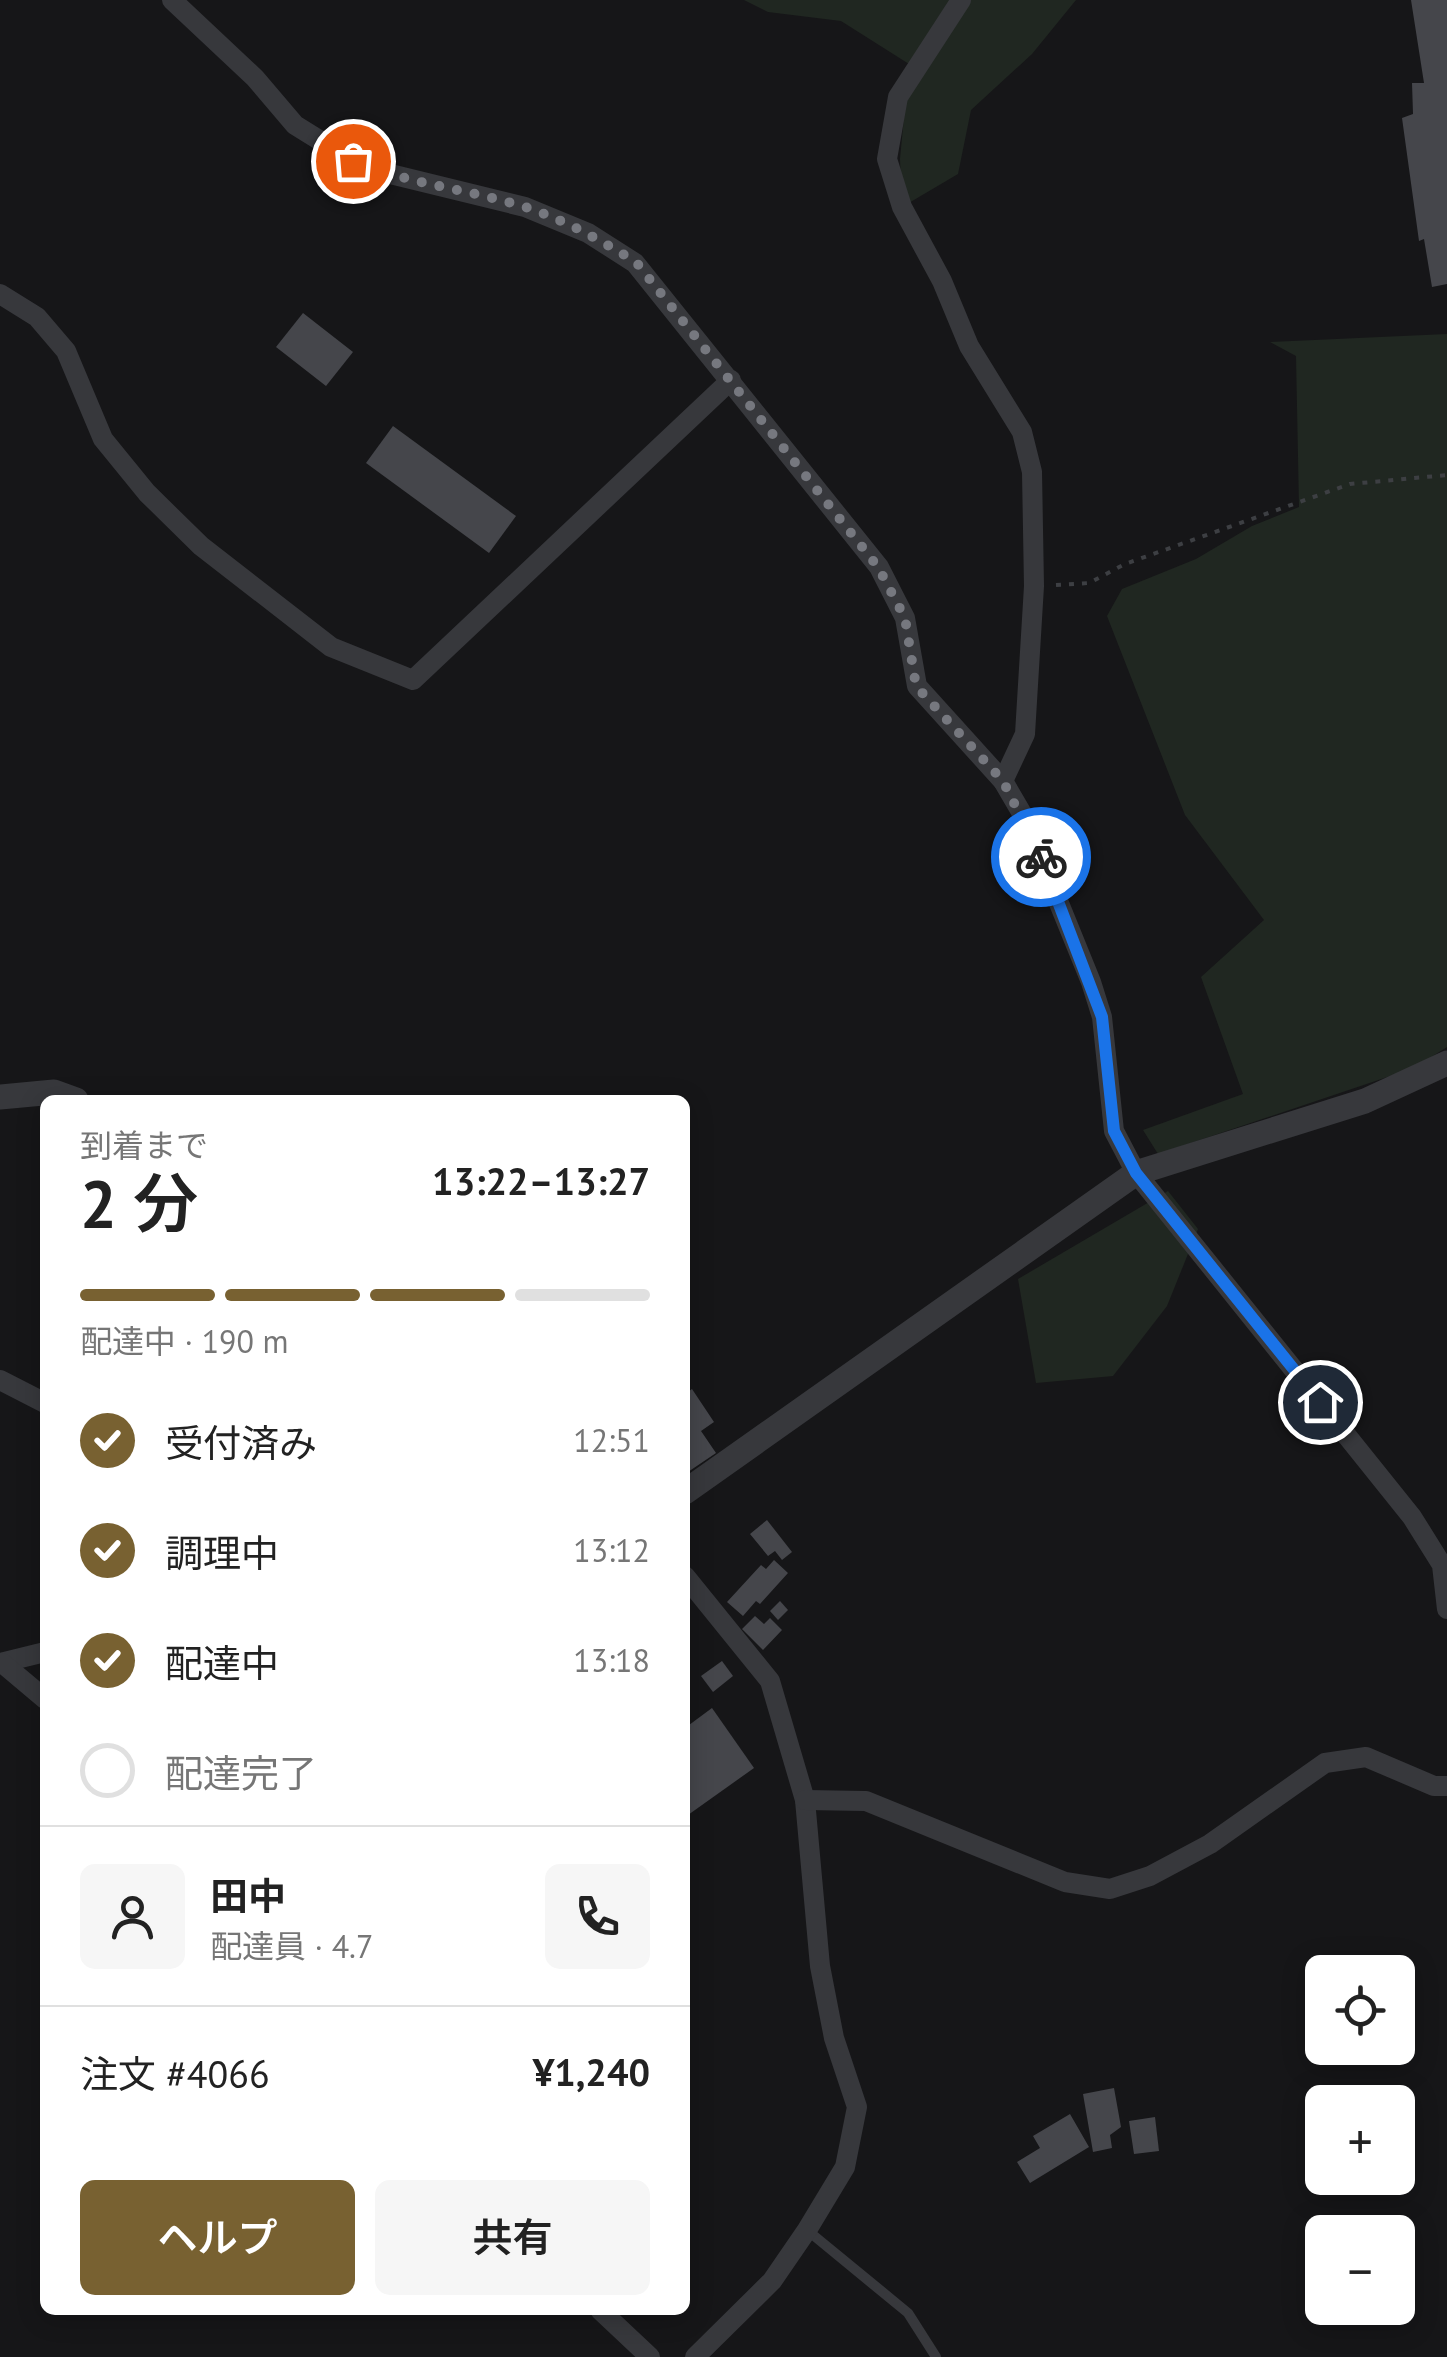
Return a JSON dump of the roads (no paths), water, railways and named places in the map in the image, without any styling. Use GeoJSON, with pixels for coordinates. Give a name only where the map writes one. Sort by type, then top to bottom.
{"type":"FeatureCollection","features":[{"type":"Feature","properties":{"kind":"street"},"geometry":{"type":"LineString","coordinates":[[172,0],[255,78],[296,125],[353,161],[378,171],[525,208],[588,233],[636,262],[731,380],[878,567],[905,618],[916,686],[1003,781],[1024,817],[1091,982],[1102,1017],[1114,1131],[1136,1173],[1412,1517],[1442,1565],[1447,1609]]}},
{"type":"Feature","properties":{"kind":"street"},"geometry":{"type":"LineString","coordinates":[[961,0],[898,97],[887,159],[902,207],[942,281],[969,346],[1022,432],[1032,472],[1034,586],[1025,734],[1003,781]]}},
{"type":"Feature","properties":{"kind":"street"},"geometry":{"type":"LineString","coordinates":[[0,294],[37,317],[66,351],[103,440],[146,493],[201,546],[331,647],[413,680],[731,380]]}},
{"type":"Feature","properties":{"kind":"street"},"geometry":{"type":"LineString","coordinates":[[690,1488],[1136,1173],[1365,1101],[1447,1063]]}},
{"type":"Feature","properties":{"kind":"street"},"geometry":{"type":"LineString","coordinates":[[0,1098],[54,1092],[62,1095]]}},
{"type":"Feature","properties":{"kind":"street"},"geometry":{"type":"LineString","coordinates":[[0,1380],[40,1400]]}},
{"type":"Feature","properties":{"kind":"street"},"geometry":{"type":"LineString","coordinates":[[690,1582],[770,1681],[804,1800],[820,1966],[834,2038],[856,2107],[856,2131],[845,2167],[808,2230],[772,2281],[695,2357]]}},
{"type":"Feature","properties":{"kind":"street"},"geometry":{"type":"LineString","coordinates":[[1,1663],[40,1653]]}},
{"type":"Feature","properties":{"kind":"street"},"geometry":{"type":"LineString","coordinates":[[1,1663],[40,1696]]}},
{"type":"Feature","properties":{"kind":"street"},"geometry":{"type":"LineString","coordinates":[[804,1800],[866,1801],[1065,1882],[1110,1888],[1150,1876],[1210,1844],[1325,1763],[1366,1757],[1434,1786],[1447,1786]]}},
{"type":"Feature","properties":{"kind":"street"},"geometry":{"type":"LineString","coordinates":[[605,2315],[650,2357]]}},
{"type":"Feature","properties":{"kind":"lane"},"geometry":{"type":"LineString","coordinates":[[808,2230],[908,2313],[936,2357]]}}]}
